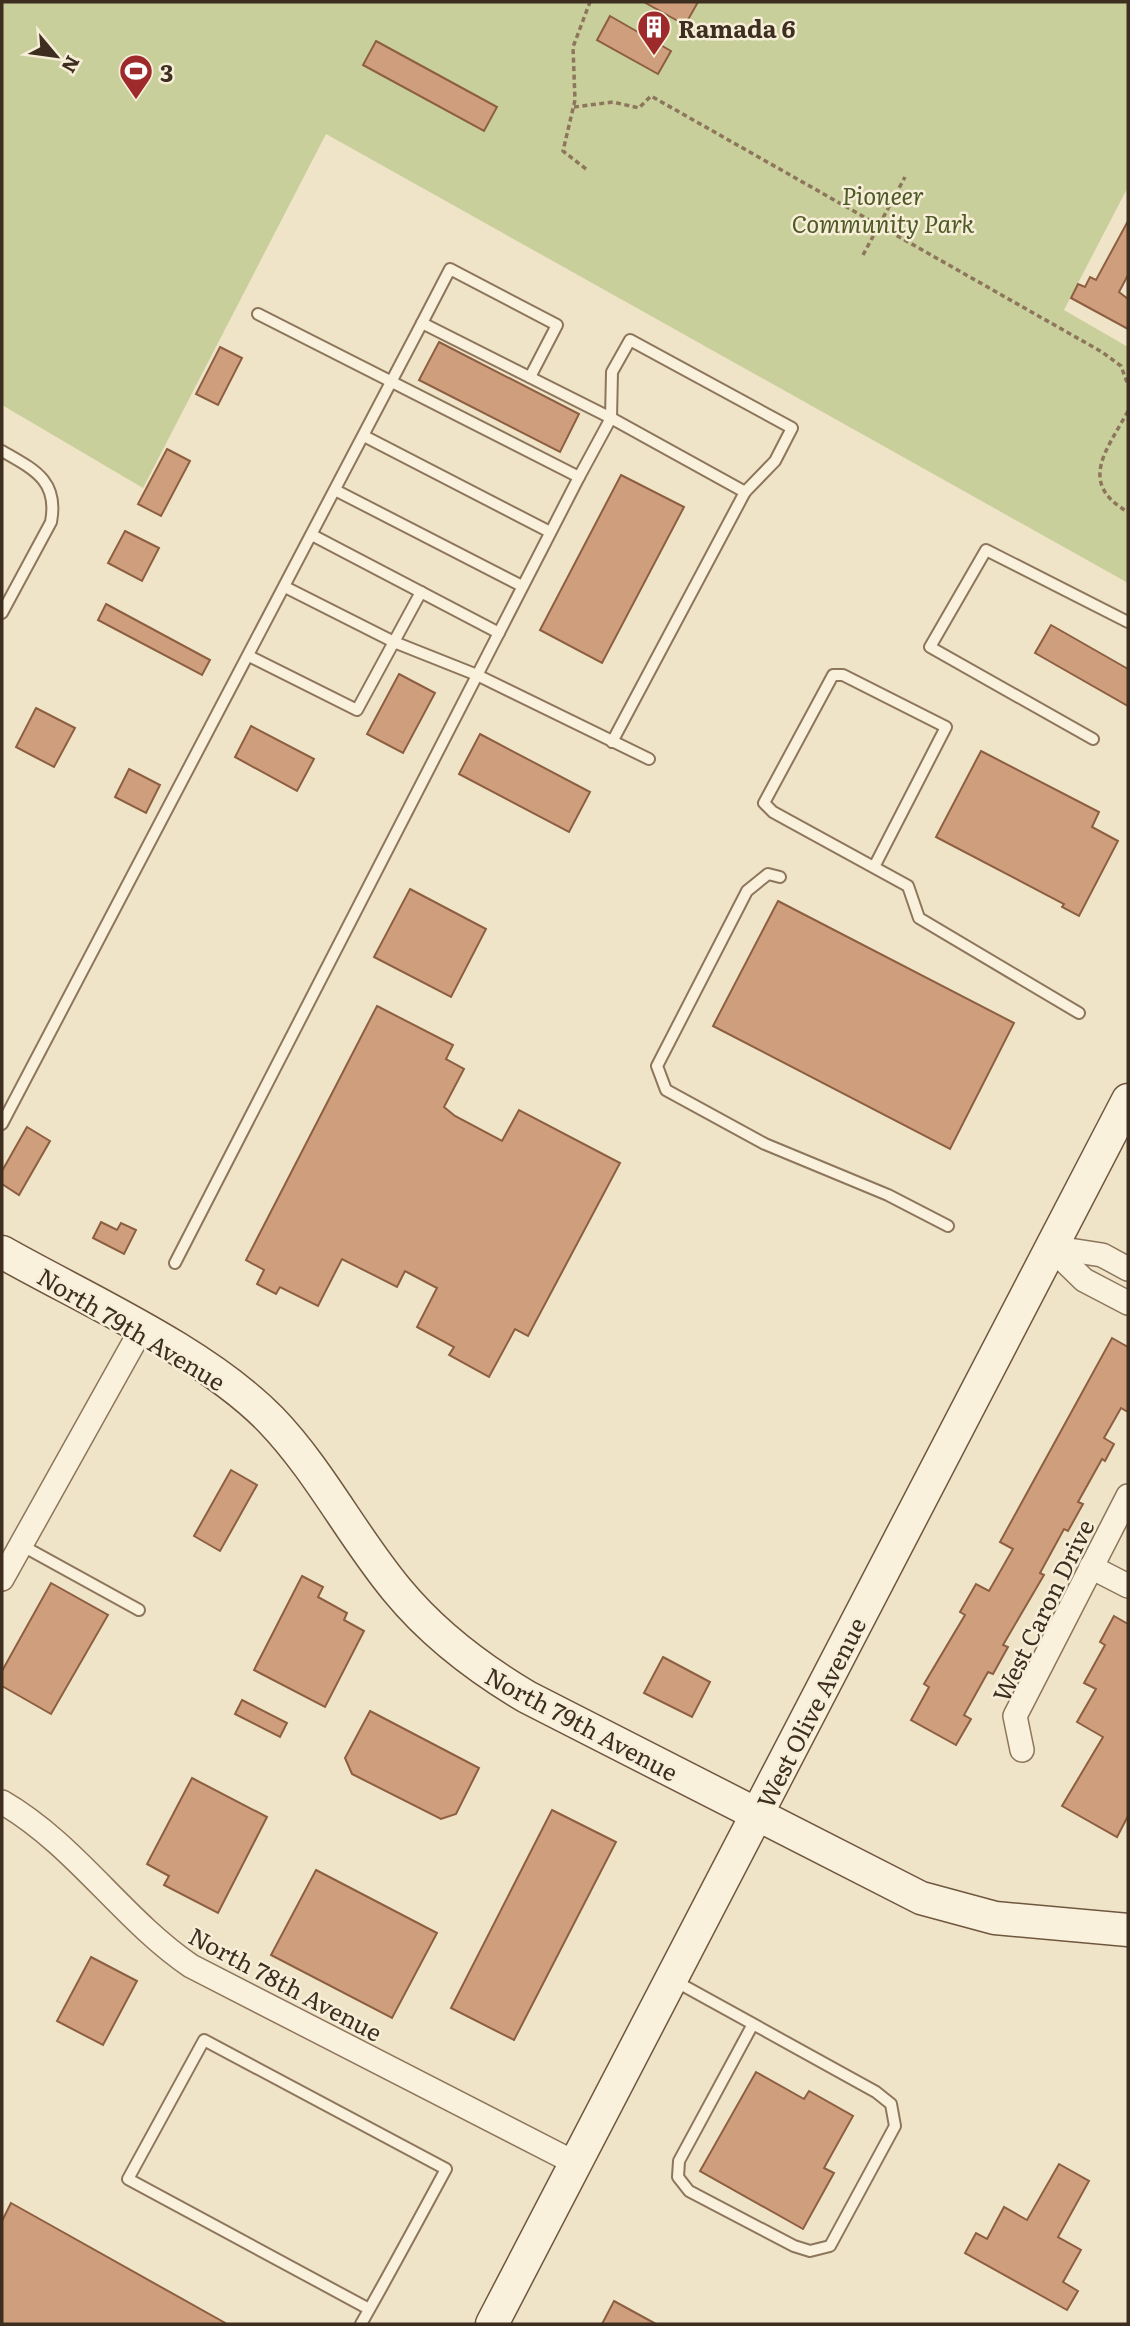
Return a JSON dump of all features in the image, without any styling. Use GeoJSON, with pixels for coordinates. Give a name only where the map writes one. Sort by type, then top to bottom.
{"type":"FeatureCollection","features":[{"type":"Feature","properties":{"kind":"main road","name":"West Olive Avenue"},"geometry":{"type":"LineString","coordinates":[[492,2324],[1128,1100]]}},
{"type":"Feature","properties":{"kind":"main road","name":"North 79th Avenue"},"geometry":{"type":"LineString","coordinates":[[2,1252],[220,1378],[270,1419],[303,1457],[397,1590],[451,1646],[483,1671],[921,1898],[995,1918],[1128,1930]]}},
{"type":"Feature","properties":{"kind":"street"},"geometry":{"type":"LineString","coordinates":[[1050,1247],[1102,1255],[1128,1269]]}},
{"type":"Feature","properties":{"kind":"street"},"geometry":{"type":"LineString","coordinates":[[1050,1247],[1084,1280],[1128,1303]]}},
{"type":"Feature","properties":{"kind":"street"},"geometry":{"type":"LineString","coordinates":[[2,1579],[141,1330]]}},
{"type":"Feature","properties":{"kind":"street","name":"West Caron Drive"},"geometry":{"type":"LineString","coordinates":[[1022,1750],[1015,1716],[1128,1496]]}},
{"type":"Feature","properties":{"kind":"street"},"geometry":{"type":"LineString","coordinates":[[1091,1567],[1128,1586]]}},
{"type":"Feature","properties":{"kind":"street","name":"North 78th Avenue"},"geometry":{"type":"LineString","coordinates":[[2,1802],[29,1818],[56,1840],[146,1931],[191,1966],[577,2164]]}},
{"type":"Feature","properties":{"kind":"lane"},"geometry":{"type":"LineString","coordinates":[[2,1124],[450,269],[557,325],[530,377]]}},
{"type":"Feature","properties":{"kind":"lane"},"geometry":{"type":"LineString","coordinates":[[258,314],[579,477]]}},
{"type":"Feature","properties":{"kind":"lane"},"geometry":{"type":"LineString","coordinates":[[422,323],[611,418],[745,492]]}},
{"type":"Feature","properties":{"kind":"lane"},"geometry":{"type":"LineString","coordinates":[[175,1263],[611,418],[612,372],[630,340],[792,428],[775,461],[745,492],[612,742]]}},
{"type":"Feature","properties":{"kind":"lane"},"geometry":{"type":"LineString","coordinates":[[363,436],[550,532]]}},
{"type":"Feature","properties":{"kind":"lane"},"geometry":{"type":"LineString","coordinates":[[2,451],[34,469],[51,492],[54,506],[51,522],[2,612]]}},
{"type":"Feature","properties":{"kind":"lane"},"geometry":{"type":"LineString","coordinates":[[335,490],[522,586]]}},
{"type":"Feature","properties":{"kind":"lane"},"geometry":{"type":"LineString","coordinates":[[312,535],[499,633]]}},
{"type":"Feature","properties":{"kind":"lane"},"geometry":{"type":"LineString","coordinates":[[1093,739],[930,647],[986,550],[1128,622]]}},
{"type":"Feature","properties":{"kind":"lane"},"geometry":{"type":"LineString","coordinates":[[285,587],[394,642],[477,675],[649,759]]}},
{"type":"Feature","properties":{"kind":"lane"},"geometry":{"type":"LineString","coordinates":[[248,656],[357,710],[421,592]]}},
{"type":"Feature","properties":{"kind":"lane"},"geometry":{"type":"LineString","coordinates":[[874,867],[946,727],[843,675],[832,675],[764,803],[874,867],[908,886],[919,918],[1079,1013]]}},
{"type":"Feature","properties":{"kind":"lane"},"geometry":{"type":"LineString","coordinates":[[780,877],[768,874],[747,891],[657,1066],[660,1079],[666,1090],[765,1144],[888,1195],[948,1226]]}},
{"type":"Feature","properties":{"kind":"lane"},"geometry":{"type":"LineString","coordinates":[[21,1545],[139,1610]]}},
{"type":"Feature","properties":{"kind":"lane"},"geometry":{"type":"LineString","coordinates":[[672,1979],[876,2092],[891,2104],[895,2126],[830,2246],[810,2250],[794,2246],[689,2191],[678,2177],[679,2161],[753,2024]]}},
{"type":"Feature","properties":{"kind":"lane"},"geometry":{"type":"LineString","coordinates":[[361,2324],[446,2169],[204,2040],[128,2179],[369,2309]]}},
{"type":"Feature","properties":{"kind":"path"},"geometry":{"type":"LineString","coordinates":[[586,169],[562,151],[574,107],[573,47],[590,2]]}},
{"type":"Feature","properties":{"kind":"path"},"geometry":{"type":"LineString","coordinates":[[574,107],[613,102],[639,108],[651,96],[1102,352],[1121,366],[1128,385]]}},
{"type":"Feature","properties":{"kind":"path"},"geometry":{"type":"LineString","coordinates":[[863,255],[905,177]]}},
{"type":"Feature","properties":{"kind":"path"},"geometry":{"type":"LineString","coordinates":[[1128,411],[1101,461],[1099,480],[1107,497],[1128,512]]}},
{"type":"Feature","properties":{"kind":"green space","name":"Pioneer Community Park"},"geometry":{"type":"Polygon","coordinates":[[[2,2],[1128,2],[1128,187],[1064,310],[1128,347],[1128,583],[326,134],[143,488],[2,405],[2,2]]]}},
{"type":"Feature","properties":{"kind":"building"},"geometry":{"type":"Polygon","coordinates":[[[644,2],[698,2],[685,25],[644,2]]]}},
{"type":"Feature","properties":{"kind":"building"},"geometry":{"type":"Polygon","coordinates":[[[610,16],[671,51],[658,74],[597,40],[610,16]]]}},
{"type":"Feature","properties":{"kind":"building"},"geometry":{"type":"Polygon","coordinates":[[[376,41],[497,107],[484,131],[363,65],[376,41]]]}},
{"type":"Feature","properties":{"kind":"building"},"geometry":{"type":"Polygon","coordinates":[[[1128,221],[1128,275],[1119,292],[1128,299],[1128,329],[1071,298],[1078,284],[1085,287],[1090,277],[1096,280],[1128,221]]]}},
{"type":"Feature","properties":{"kind":"building"},"geometry":{"type":"Polygon","coordinates":[[[439,342],[579,414],[560,452],[419,380],[439,342]]]}},
{"type":"Feature","properties":{"kind":"building"},"geometry":{"type":"Polygon","coordinates":[[[220,347],[242,358],[218,405],[196,394],[220,347]]]}},
{"type":"Feature","properties":{"kind":"building"},"geometry":{"type":"Polygon","coordinates":[[[167,449],[190,461],[161,516],[138,504],[167,449]]]}},
{"type":"Feature","properties":{"kind":"building"},"geometry":{"type":"Polygon","coordinates":[[[621,475],[684,507],[602,663],[540,630],[621,475]]]}},
{"type":"Feature","properties":{"kind":"building"},"geometry":{"type":"Polygon","coordinates":[[[125,531],[159,548],[142,581],[108,563],[125,531]]]}},
{"type":"Feature","properties":{"kind":"building"},"geometry":{"type":"Polygon","coordinates":[[[106,604],[210,660],[202,675],[98,620],[106,604]]]}},
{"type":"Feature","properties":{"kind":"building"},"geometry":{"type":"Polygon","coordinates":[[[1051,625],[1128,669],[1128,706],[1035,653],[1051,625]]]}},
{"type":"Feature","properties":{"kind":"building"},"geometry":{"type":"Polygon","coordinates":[[[399,674],[435,693],[403,753],[367,734],[399,674]]]}},
{"type":"Feature","properties":{"kind":"building"},"geometry":{"type":"Polygon","coordinates":[[[36,708],[75,728],[54,767],[16,747],[36,708]]]}},
{"type":"Feature","properties":{"kind":"building"},"geometry":{"type":"Polygon","coordinates":[[[251,726],[314,759],[297,791],[235,757],[251,726]]]}},
{"type":"Feature","properties":{"kind":"building"},"geometry":{"type":"Polygon","coordinates":[[[480,734],[590,792],[569,832],[459,774],[480,734]]]}},
{"type":"Feature","properties":{"kind":"building"},"geometry":{"type":"Polygon","coordinates":[[[981,751],[1099,812],[1092,827],[1118,841],[1079,916],[1062,907],[1064,904],[936,837],[981,751]]]}},
{"type":"Feature","properties":{"kind":"building"},"geometry":{"type":"Polygon","coordinates":[[[129,769],[160,785],[146,813],[115,797],[129,769]]]}},
{"type":"Feature","properties":{"kind":"building"},"geometry":{"type":"Polygon","coordinates":[[[410,889],[486,929],[451,997],[374,957],[410,889]]]}},
{"type":"Feature","properties":{"kind":"building"},"geometry":{"type":"Polygon","coordinates":[[[778,901],[1014,1023],[950,1149],[713,1026],[778,901]]]}},
{"type":"Feature","properties":{"kind":"building"},"geometry":{"type":"Polygon","coordinates":[[[377,1006],[453,1045],[446,1059],[464,1069],[444,1107],[455,1116],[502,1141],[519,1110],[620,1163],[528,1336],[515,1329],[489,1377],[449,1355],[454,1347],[417,1327],[437,1288],[405,1271],[397,1287],[342,1259],[318,1306],[280,1287],[276,1294],[257,1284],[264,1270],[246,1260],[377,1006]]]}},
{"type":"Feature","properties":{"kind":"building"},"geometry":{"type":"Polygon","coordinates":[[[27,1127],[50,1141],[19,1195],[2,1184],[2,1171],[27,1127]]]}},
{"type":"Feature","properties":{"kind":"building"},"geometry":{"type":"Polygon","coordinates":[[[101,1222],[117,1230],[121,1223],[136,1230],[124,1254],[93,1238],[101,1222]]]}},
{"type":"Feature","properties":{"kind":"building"},"geometry":{"type":"Polygon","coordinates":[[[1112,1338],[1128,1347],[1128,1412],[1121,1408],[1104,1438],[1114,1444],[1105,1461],[1102,1459],[1078,1502],[1083,1504],[1068,1531],[1064,1529],[1040,1573],[1044,1575],[1003,1645],[1008,1647],[993,1674],[988,1672],[964,1715],[971,1719],[956,1745],[911,1720],[929,1687],[924,1684],[965,1615],[960,1612],[976,1584],[989,1591],[1013,1549],[1000,1542],[1112,1338]]]}},
{"type":"Feature","properties":{"kind":"building"},"geometry":{"type":"Polygon","coordinates":[[[231,1470],[257,1485],[220,1551],[194,1536],[231,1470]]]}},
{"type":"Feature","properties":{"kind":"building"},"geometry":{"type":"Polygon","coordinates":[[[302,1576],[323,1587],[318,1597],[347,1613],[344,1620],[364,1631],[325,1707],[254,1670],[302,1576]]]}},
{"type":"Feature","properties":{"kind":"building"},"geometry":{"type":"Polygon","coordinates":[[[51,1583],[108,1615],[51,1714],[2,1686],[2,1671],[51,1583]]]}},
{"type":"Feature","properties":{"kind":"building"},"geometry":{"type":"Polygon","coordinates":[[[1114,1616],[1128,1624],[1128,1816],[1117,1837],[1062,1806],[1103,1737],[1077,1722],[1096,1689],[1084,1683],[1105,1645],[1100,1642],[1114,1616]]]}},
{"type":"Feature","properties":{"kind":"building"},"geometry":{"type":"Polygon","coordinates":[[[663,1657],[710,1682],[692,1717],[644,1693],[663,1657]]]}},
{"type":"Feature","properties":{"kind":"building"},"geometry":{"type":"Polygon","coordinates":[[[242,1700],[287,1723],[280,1737],[235,1714],[242,1700]]]}},
{"type":"Feature","properties":{"kind":"building"},"geometry":{"type":"Polygon","coordinates":[[[370,1711],[479,1768],[456,1814],[441,1819],[352,1774],[345,1758],[370,1711]]]}},
{"type":"Feature","properties":{"kind":"building"},"geometry":{"type":"Polygon","coordinates":[[[192,1778],[267,1817],[218,1913],[164,1885],[169,1876],[147,1864],[192,1778]]]}},
{"type":"Feature","properties":{"kind":"building"},"geometry":{"type":"Polygon","coordinates":[[[552,1810],[616,1842],[514,2040],[451,2008],[552,1810]]]}},
{"type":"Feature","properties":{"kind":"building"},"geometry":{"type":"Polygon","coordinates":[[[316,1870],[437,1933],[392,2018],[271,1955],[316,1870]]]}},
{"type":"Feature","properties":{"kind":"building"},"geometry":{"type":"Polygon","coordinates":[[[91,1957],[137,1981],[103,2045],[57,2021],[91,1957]]]}},
{"type":"Feature","properties":{"kind":"building"},"geometry":{"type":"Polygon","coordinates":[[[756,2072],[804,2099],[809,2091],[853,2116],[824,2168],[834,2173],[803,2229],[700,2171],[756,2072]]]}},
{"type":"Feature","properties":{"kind":"building"},"geometry":{"type":"Polygon","coordinates":[[[1059,2164],[1089,2181],[1058,2237],[1081,2250],[1063,2282],[1078,2291],[1067,2310],[965,2253],[976,2233],[987,2239],[1004,2207],[1027,2220],[1059,2164]]]}},
{"type":"Feature","properties":{"kind":"building"},"geometry":{"type":"Polygon","coordinates":[[[11,2203],[227,2324],[2,2324],[2,2221],[11,2203]]]}},
{"type":"Feature","properties":{"kind":"building"},"geometry":{"type":"Polygon","coordinates":[[[614,2301],[656,2324],[602,2324],[614,2301]]]}},
{"type":"Feature","properties":{"kind":"place","name":"Ramada 6"},"geometry":{"type":"Point","coordinates":[654,57]}},
{"type":"Feature","properties":{"kind":"place","name":"3"},"geometry":{"type":"Point","coordinates":[136,101]}}]}
